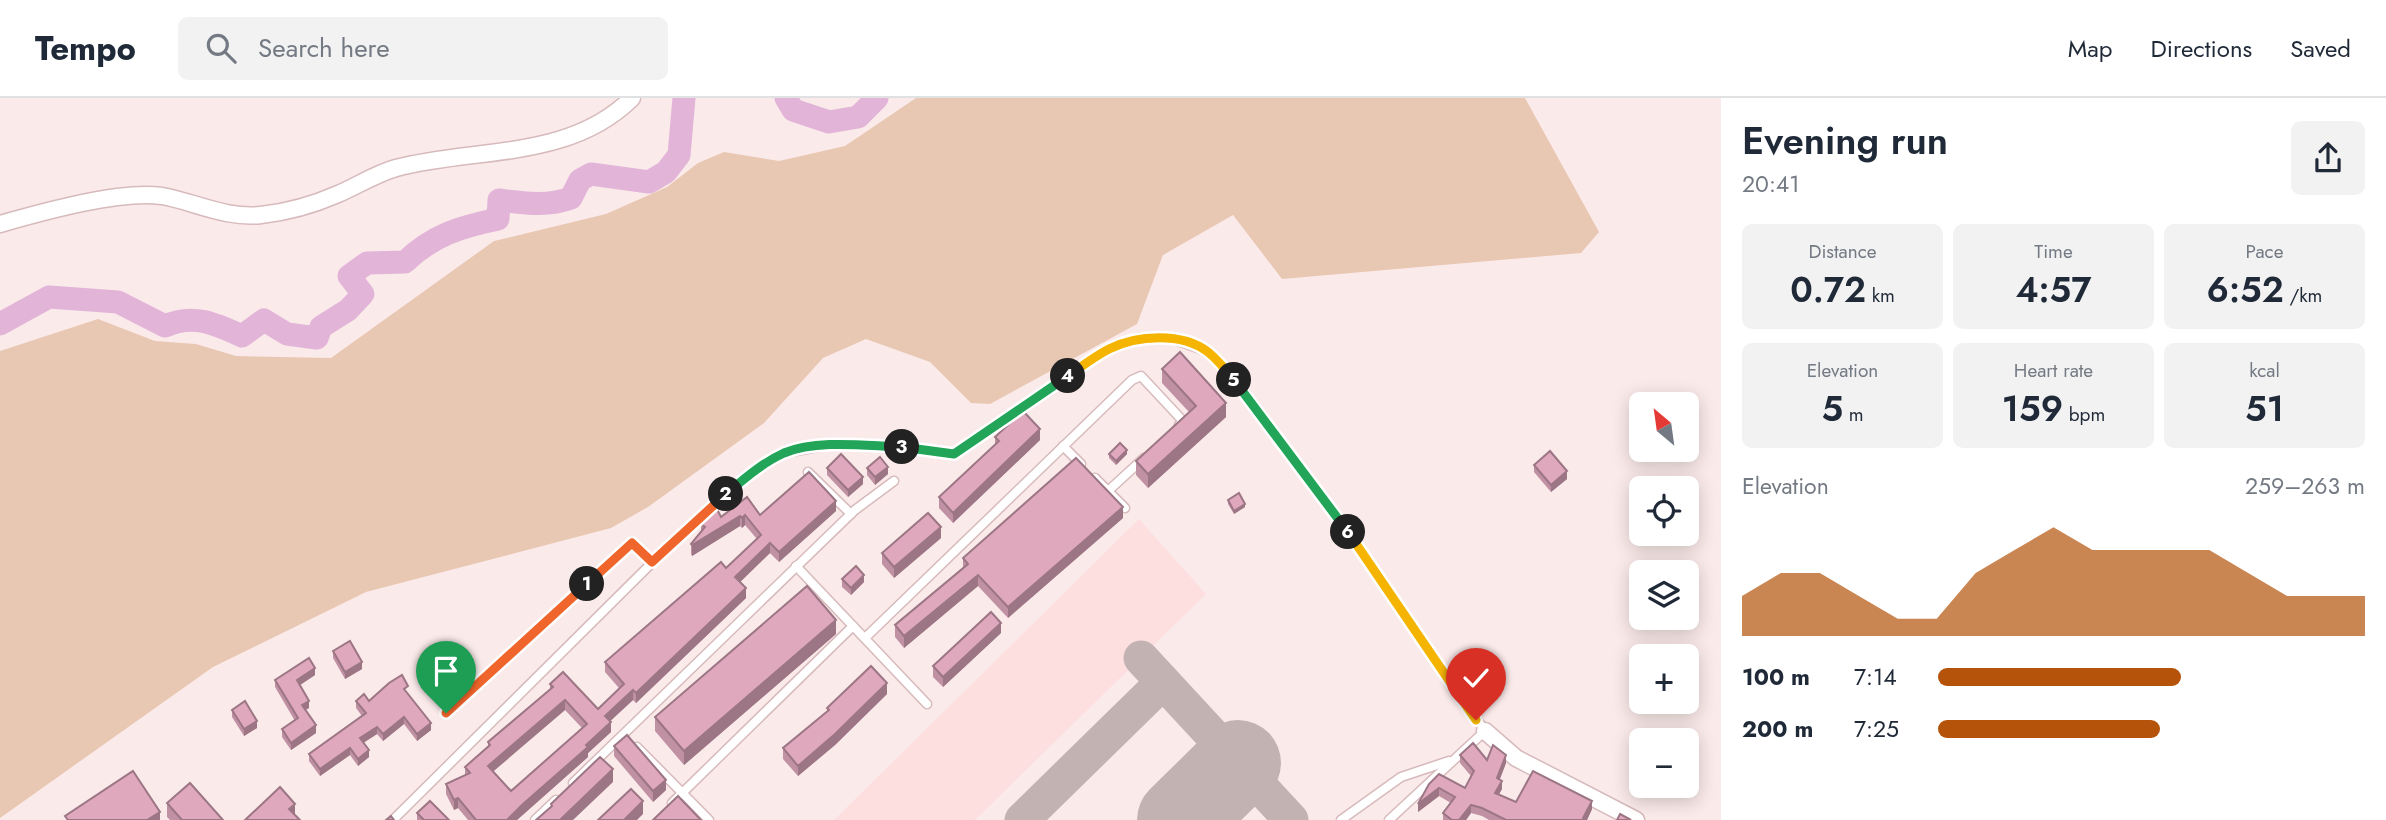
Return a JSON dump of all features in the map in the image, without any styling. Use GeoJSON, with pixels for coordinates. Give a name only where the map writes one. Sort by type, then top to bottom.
{"type":"FeatureCollection","features":[{"type":"Feature","properties":{"kind":"street"},"geometry":{"type":"LineString","coordinates":[[0,224],[48,211],[139,195],[163,197],[243,216],[284,212],[308,206],[399,167],[457,156],[526,149],[567,136],[610,115],[632,98]]}},
{"type":"Feature","properties":{"kind":"street"},"geometry":{"type":"LineString","coordinates":[[1485,731],[1516,758],[1627,818]]}},
{"type":"Feature","properties":{"kind":"lane"},"geometry":{"type":"LineString","coordinates":[[393,820],[652,562],[752,472],[785,453],[833,444],[904,447],[954,454],[1108,349],[1139,338],[1173,339],[1206,351],[1242,388],[1326,502],[1485,731],[1389,820]]}},
{"type":"Feature","properties":{"kind":"lane"},"geometry":{"type":"LineString","coordinates":[[865,638],[1132,380],[1141,376],[1183,421],[1174,430]]}},
{"type":"Feature","properties":{"kind":"lane"},"geometry":{"type":"LineString","coordinates":[[1063,446],[1125,508]]}},
{"type":"Feature","properties":{"kind":"lane"},"geometry":{"type":"LineString","coordinates":[[1108,491],[1155,447]]}},
{"type":"Feature","properties":{"kind":"lane"},"geometry":{"type":"LineString","coordinates":[[808,472],[851,514]]}},
{"type":"Feature","properties":{"kind":"lane"},"geometry":{"type":"LineString","coordinates":[[535,820],[851,514],[894,481]]}},
{"type":"Feature","properties":{"kind":"lane"},"geometry":{"type":"LineString","coordinates":[[446,713],[632,543],[652,562]]}},
{"type":"Feature","properties":{"kind":"lane"},"geometry":{"type":"LineString","coordinates":[[796,566],[927,704]]}},
{"type":"Feature","properties":{"kind":"lane"},"geometry":{"type":"LineString","coordinates":[[664,811],[853,626]]}},
{"type":"Feature","properties":{"kind":"lane"},"geometry":{"type":"LineString","coordinates":[[624,733],[709,820]]}},
{"type":"Feature","properties":{"kind":"lane"},"geometry":{"type":"LineString","coordinates":[[1341,820],[1401,776],[1452,760]]}},
{"type":"Feature","properties":{"kind":"shaded area"},"geometry":{"type":"Polygon","coordinates":[[[916,98],[1525,98],[1599,232],[1581,253],[1282,279],[1233,215],[1163,255],[1137,324],[990,404],[971,403],[930,362],[866,339],[823,358],[764,423],[648,507],[611,528],[366,592],[213,667],[0,818],[0,351],[98,319],[155,341],[196,344],[236,356],[331,358],[494,241],[606,214],[667,187],[698,163],[724,152],[779,161],[845,146],[916,98]]]}},
{"type":"Feature","properties":{"kind":"shaded area"},"geometry":{"type":"Polygon","coordinates":[[[1139,519],[1206,594],[975,820],[834,820],[1139,519]]]}},
{"type":"Feature","properties":{"kind":"building"},"geometry":{"type":"Polygon","coordinates":[[[1180,352],[1226,403],[1148,474],[1136,461],[1196,406],[1162,369],[1180,352]]]}},
{"type":"Feature","properties":{"kind":"building"},"geometry":{"type":"Polygon","coordinates":[[[1023,411],[1040,429],[953,513],[939,497],[999,441],[995,437],[1023,411]]]}},
{"type":"Feature","properties":{"kind":"building"},"geometry":{"type":"Polygon","coordinates":[[[1120,443],[1127,450],[1116,461],[1109,454],[1120,443]]]}},
{"type":"Feature","properties":{"kind":"building"},"geometry":{"type":"Polygon","coordinates":[[[1550,451],[1567,471],[1551,485],[1534,465],[1550,451]]]}},
{"type":"Feature","properties":{"kind":"building"},"geometry":{"type":"Polygon","coordinates":[[[841,454],[863,477],[848,490],[827,468],[841,454]]]}},
{"type":"Feature","properties":{"kind":"building"},"geometry":{"type":"Polygon","coordinates":[[[880,457],[888,467],[875,477],[867,468],[880,457]]]}},
{"type":"Feature","properties":{"kind":"building"},"geometry":{"type":"Polygon","coordinates":[[[1076,458],[1123,507],[1008,607],[978,575],[904,636],[895,625],[968,564],[963,558],[1076,458]]]}},
{"type":"Feature","properties":{"kind":"building"},"geometry":{"type":"Polygon","coordinates":[[[809,472],[836,501],[779,552],[770,543],[735,577],[746,588],[636,693],[633,690],[605,716],[611,722],[586,745],[588,747],[507,820],[476,820],[458,798],[454,800],[446,784],[470,773],[465,767],[490,745],[488,742],[553,687],[550,684],[563,672],[598,709],[624,684],[605,662],[721,562],[726,568],[761,535],[745,515],[692,545],[705,527],[701,524],[706,516],[717,509],[721,517],[747,497],[760,515],[809,472]],[[565,700],[488,766],[511,791],[587,724],[565,700]]]}},
{"type":"Feature","properties":{"kind":"building"},"geometry":{"type":"Polygon","coordinates":[[[1239,493],[1245,504],[1234,511],[1228,500],[1239,493]]]}},
{"type":"Feature","properties":{"kind":"building"},"geometry":{"type":"Polygon","coordinates":[[[928,513],[941,527],[894,567],[882,553],[928,513]]]}},
{"type":"Feature","properties":{"kind":"building"},"geometry":{"type":"Polygon","coordinates":[[[856,566],[864,575],[851,588],[842,579],[856,566]]]}},
{"type":"Feature","properties":{"kind":"building"},"geometry":{"type":"Polygon","coordinates":[[[807,586],[836,620],[684,751],[655,717],[807,586]]]}},
{"type":"Feature","properties":{"kind":"building"},"geometry":{"type":"Polygon","coordinates":[[[991,612],[1001,623],[943,677],[933,666],[991,612]]]}},
{"type":"Feature","properties":{"kind":"building"},"geometry":{"type":"Polygon","coordinates":[[[350,641],[362,662],[345,672],[333,651],[350,641]]]}},
{"type":"Feature","properties":{"kind":"building"},"geometry":{"type":"Polygon","coordinates":[[[309,658],[315,668],[297,680],[309,701],[302,705],[316,725],[291,743],[282,729],[298,718],[275,680],[309,658]]]}},
{"type":"Feature","properties":{"kind":"building"},"geometry":{"type":"Polygon","coordinates":[[[871,666],[887,683],[798,766],[783,748],[829,710],[827,708],[871,666]]]}},
{"type":"Feature","properties":{"kind":"building"},"geometry":{"type":"Polygon","coordinates":[[[402,675],[408,686],[404,689],[431,723],[417,734],[404,717],[383,734],[377,727],[360,738],[369,750],[358,759],[350,748],[320,769],[309,754],[366,713],[356,701],[364,694],[369,701],[402,675]]]}},
{"type":"Feature","properties":{"kind":"building"},"geometry":{"type":"Polygon","coordinates":[[[245,701],[257,721],[244,729],[232,710],[245,701]]]}},
{"type":"Feature","properties":{"kind":"building"},"geometry":{"type":"Polygon","coordinates":[[[627,735],[666,780],[653,791],[614,746],[627,735]]]}},
{"type":"Feature","properties":{"kind":"building"},"geometry":{"type":"Polygon","coordinates":[[[1473,743],[1487,760],[1493,745],[1506,755],[1497,778],[1502,781],[1495,793],[1516,802],[1533,771],[1592,801],[1583,818],[1585,820],[1506,820],[1471,805],[1459,820],[1452,820],[1443,813],[1455,797],[1439,788],[1418,804],[1429,784],[1439,774],[1465,788],[1474,771],[1460,755],[1473,743]]]}},
{"type":"Feature","properties":{"kind":"building"},"geometry":{"type":"Polygon","coordinates":[[[600,757],[613,769],[560,820],[536,820],[552,806],[551,804],[600,757]]]}},
{"type":"Feature","properties":{"kind":"building"},"geometry":{"type":"Polygon","coordinates":[[[133,771],[160,812],[147,820],[68,820],[65,816],[133,771]]]}},
{"type":"Feature","properties":{"kind":"building"},"geometry":{"type":"Polygon","coordinates":[[[190,783],[223,820],[182,820],[167,803],[190,783]]]}},
{"type":"Feature","properties":{"kind":"building"},"geometry":{"type":"Polygon","coordinates":[[[280,787],[295,804],[289,809],[300,820],[245,820],[280,787]]]}},
{"type":"Feature","properties":{"kind":"building"},"geometry":{"type":"Polygon","coordinates":[[[631,789],[643,801],[624,820],[598,820],[631,789]]]}},
{"type":"Feature","properties":{"kind":"building"},"geometry":{"type":"Polygon","coordinates":[[[678,796],[701,820],[653,820],[678,796]]]}},
{"type":"Feature","properties":{"kind":"building"},"geometry":{"type":"Polygon","coordinates":[[[430,801],[449,820],[424,820],[417,813],[430,801]]]}},
{"type":"Feature","properties":{"kind":"building"},"geometry":{"type":"Polygon","coordinates":[[[1620,814],[1631,820],[1617,820],[1620,814]]]}},
{"type":"Feature","properties":{"kind":"waterway"},"geometry":{"type":"LineString","coordinates":[[0,324],[49,297],[118,302],[165,326],[195,320],[214,324],[242,336],[264,320],[287,334],[317,338],[321,327],[348,310],[363,294],[349,276],[367,263],[405,262],[426,245],[448,233],[498,219],[499,200],[553,203],[571,198],[580,180],[591,174],[649,182],[666,172],[679,155],[684,98]]}},
{"type":"Feature","properties":{"kind":"waterway"},"geometry":{"type":"LineString","coordinates":[[786,98],[793,110],[829,122],[858,117],[877,98]]}},
{"type":"Feature","properties":{"kind":"taxiway"},"geometry":{"type":"LineString","coordinates":[[1141,658],[1291,820]]}},
{"type":"Feature","properties":{"kind":"taxiway"},"geometry":{"type":"LineString","coordinates":[[1022,820],[1163,682]]}},
{"type":"Feature","properties":{"kind":"runway"},"geometry":{"type":"LineString","coordinates":[[1180,820],[1238,763]]}},
{"type":"Feature","properties":{"kind":"route"},"geometry":{"type":"LineString","coordinates":[[446,713],[632,543],[652,562],[752,472],[785,453],[833,444],[904,447],[954,454],[1108,349],[1139,338],[1173,339],[1195,345],[1206,351],[1242,388],[1326,502],[1476,720]]}}]}
